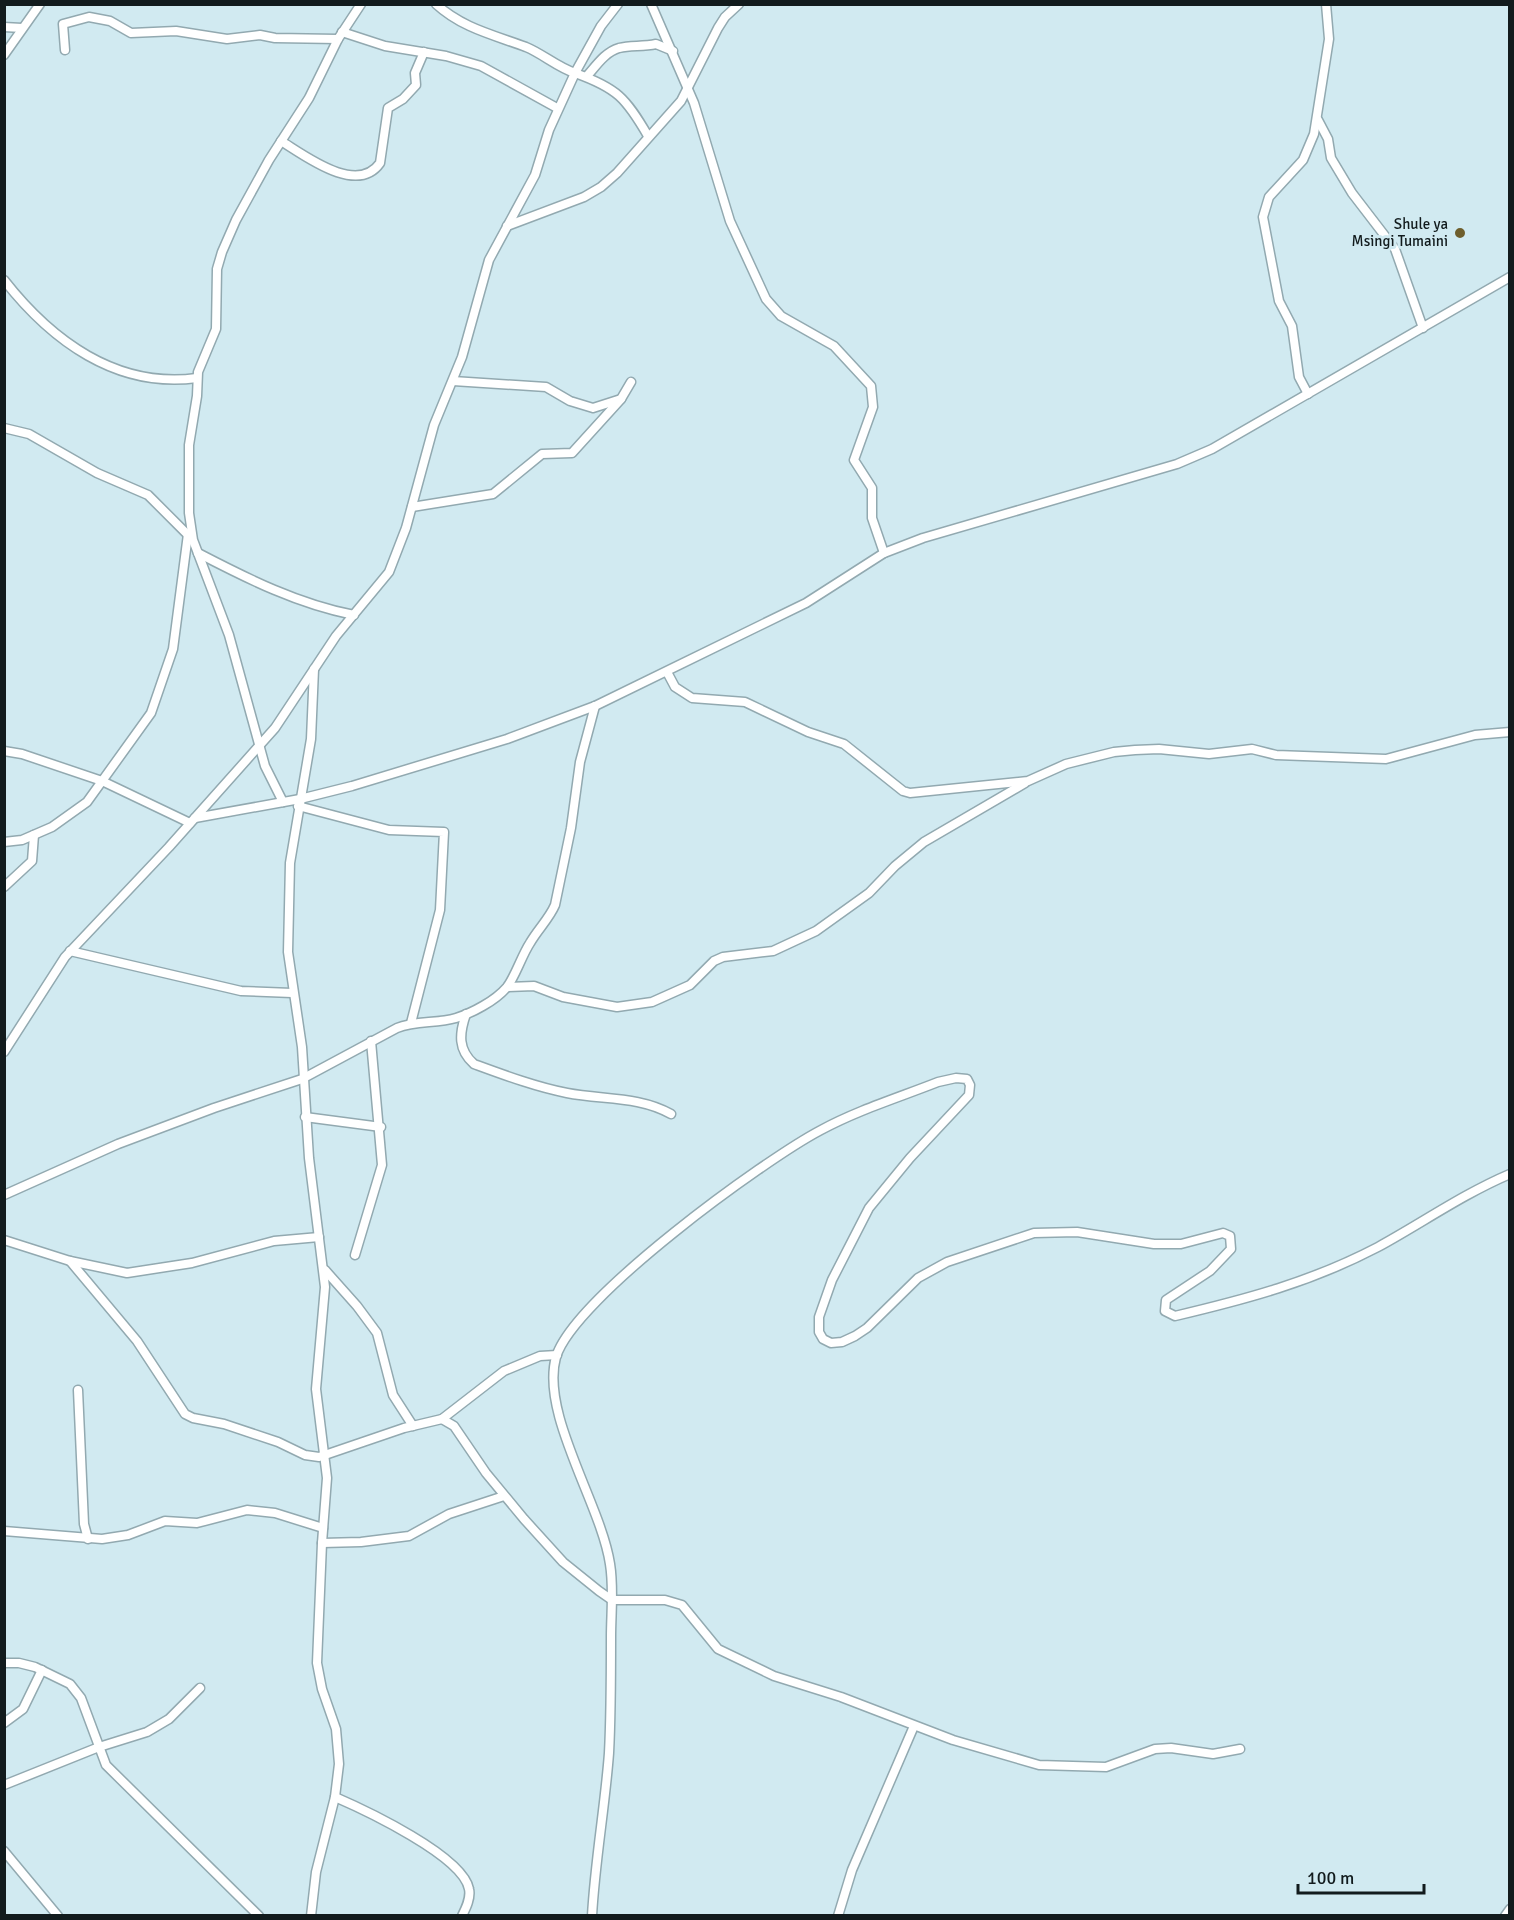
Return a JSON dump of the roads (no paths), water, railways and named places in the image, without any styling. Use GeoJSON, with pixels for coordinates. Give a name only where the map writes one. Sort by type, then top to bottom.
{"type":"FeatureCollection","features":[{"type":"Feature","properties":{"kind":"street"},"geometry":{"type":"LineString","coordinates":[[4,55],[40,4]]}},
{"type":"Feature","properties":{"kind":"street"},"geometry":{"type":"LineString","coordinates":[[4,842],[34,835],[77,810],[92,797],[155,704],[173,649],[190,537],[187,472],[197,396],[197,378],[200,364],[216,329],[217,269],[222,252],[236,220],[281,141],[309,98],[340,35],[361,4]]}},
{"type":"Feature","properties":{"kind":"street"},"geometry":{"type":"LineString","coordinates":[[436,4],[460,23],[528,48],[575,73],[587,76],[614,90],[630,106],[648,136]]}},
{"type":"Feature","properties":{"kind":"street"},"geometry":{"type":"LineString","coordinates":[[4,1052],[47,982],[70,951],[259,746],[284,715],[314,669],[354,615],[389,572],[412,507],[431,433],[453,381],[469,333],[482,278],[507,225],[535,175],[557,108],[601,26],[618,4]]}},
{"type":"Feature","properties":{"kind":"street"},"geometry":{"type":"LineString","coordinates":[[651,4],[688,89],[726,210],[766,299],[781,316],[834,346],[871,386],[873,407],[854,460],[857,469],[870,483],[872,518],[884,553]]}},
{"type":"Feature","properties":{"kind":"street"},"geometry":{"type":"LineString","coordinates":[[507,225],[562,206],[601,187],[675,109],[688,89],[718,28],[725,17],[739,4]]}},
{"type":"Feature","properties":{"kind":"street"},"geometry":{"type":"LineString","coordinates":[[1308,394],[1301,384],[1292,326],[1279,301],[1263,217],[1269,197],[1303,160],[1318,120],[1329,39],[1326,4]]}},
{"type":"Feature","properties":{"kind":"street"},"geometry":{"type":"LineString","coordinates":[[65,50],[63,24],[89,17],[110,21],[131,33],[176,32],[227,39],[260,35],[275,38],[340,35],[481,66],[557,108]]}},
{"type":"Feature","properties":{"kind":"street"},"geometry":{"type":"LineString","coordinates":[[4,27],[22,28]]}},
{"type":"Feature","properties":{"kind":"street"},"geometry":{"type":"LineString","coordinates":[[587,76],[599,62],[616,49],[646,48],[656,44],[673,51]]}},
{"type":"Feature","properties":{"kind":"street"},"geometry":{"type":"LineString","coordinates":[[281,141],[331,170],[358,177],[366,175],[380,163],[388,108],[403,99],[416,85],[415,73],[424,52]]}},
{"type":"Feature","properties":{"kind":"street"},"geometry":{"type":"LineString","coordinates":[[1318,120],[1328,139],[1331,158],[1352,193],[1395,249],[1423,328]]}},
{"type":"Feature","properties":{"kind":"street"},"geometry":{"type":"LineString","coordinates":[[299,803],[507,739],[595,706],[806,603],[884,553],[923,538],[1178,464],[1212,449],[1509,277]]}},
{"type":"Feature","properties":{"kind":"street"},"geometry":{"type":"LineString","coordinates":[[4,280],[45,326],[92,360],[143,375],[177,380],[197,378]]}},
{"type":"Feature","properties":{"kind":"street"},"geometry":{"type":"LineString","coordinates":[[453,381],[546,387],[576,404],[593,408],[621,399]]}},
{"type":"Feature","properties":{"kind":"street"},"geometry":{"type":"LineString","coordinates":[[412,507],[493,494],[542,454],[572,453],[621,399],[631,382]]}},
{"type":"Feature","properties":{"kind":"street"},"geometry":{"type":"LineString","coordinates":[[4,428],[29,435],[92,470],[148,495],[190,537],[237,660],[259,746],[273,783],[284,802]]}},
{"type":"Feature","properties":{"kind":"street"},"geometry":{"type":"LineString","coordinates":[[198,553],[286,595],[329,610],[354,615]]}},
{"type":"Feature","properties":{"kind":"street"},"geometry":{"type":"LineString","coordinates":[[311,1916],[316,1872],[335,1797],[339,1764],[338,1737],[317,1663],[321,1543],[327,1495],[326,1456],[316,1389],[325,1305],[324,1270],[305,1117],[302,1047],[288,966],[290,863],[311,739],[314,669]]}},
{"type":"Feature","properties":{"kind":"street"},"geometry":{"type":"LineString","coordinates":[[667,672],[675,687],[692,698],[745,702],[808,732],[844,744],[910,793],[1028,781]]}},
{"type":"Feature","properties":{"kind":"street"},"geometry":{"type":"LineString","coordinates":[[4,1195],[118,1144],[224,1104],[302,1079],[371,1041],[411,1023],[440,1021],[466,1014],[507,987],[524,952],[555,905],[571,828],[580,762],[595,706]]}},
{"type":"Feature","properties":{"kind":"street"},"geometry":{"type":"LineString","coordinates":[[507,987],[534,986],[563,998],[617,1007],[652,1002],[690,985],[714,961],[723,957],[773,951],[809,935],[869,893],[895,866],[924,842],[1028,781],[1066,764],[1124,751],[1159,749],[1209,754],[1252,749],[1276,754],[1386,759],[1475,735],[1509,732]]}},
{"type":"Feature","properties":{"kind":"street"},"geometry":{"type":"LineString","coordinates":[[4,751],[22,754],[102,781],[192,821],[284,802],[299,803],[389,830],[444,832],[440,910],[411,1023]]}},
{"type":"Feature","properties":{"kind":"street"},"geometry":{"type":"LineString","coordinates":[[4,887],[32,861],[34,835]]}},
{"type":"Feature","properties":{"kind":"street"},"geometry":{"type":"LineString","coordinates":[[70,951],[240,992],[292,993]]}},
{"type":"Feature","properties":{"kind":"street"},"geometry":{"type":"LineString","coordinates":[[466,1014],[460,1038],[467,1058],[474,1064],[567,1093],[654,1104],[671,1114]]}},
{"type":"Feature","properties":{"kind":"street"},"geometry":{"type":"LineString","coordinates":[[355,1255],[381,1170],[381,1127],[371,1041]]}},
{"type":"Feature","properties":{"kind":"street"},"geometry":{"type":"LineString","coordinates":[[592,1916],[608,1754],[612,1600],[606,1545],[564,1432],[555,1396],[557,1355],[580,1320],[617,1282],[703,1210],[770,1159],[825,1128],[956,1078],[967,1079],[970,1085],[969,1095],[910,1158],[869,1208],[832,1280],[819,1317],[819,1332],[823,1339],[831,1343],[842,1342],[861,1332],[918,1278],[947,1262],[1001,1242],[1056,1230],[1154,1244],[1181,1244],[1223,1233],[1230,1236],[1232,1249],[1210,1271],[1169,1297],[1164,1305],[1165,1311],[1175,1316],[1227,1304],[1296,1284],[1329,1270],[1377,1247],[1452,1202],[1509,1174]]}},
{"type":"Feature","properties":{"kind":"street"},"geometry":{"type":"LineString","coordinates":[[305,1117],[381,1127]]}},
{"type":"Feature","properties":{"kind":"street"},"geometry":{"type":"LineString","coordinates":[[4,1240],[70,1261],[116,1272],[138,1273],[192,1263],[274,1240],[320,1237]]}},
{"type":"Feature","properties":{"kind":"street"},"geometry":{"type":"LineString","coordinates":[[70,1261],[137,1341],[185,1414],[284,1444],[305,1455],[326,1456],[413,1426],[442,1419],[504,1371],[540,1356],[557,1355]]}},
{"type":"Feature","properties":{"kind":"street"},"geometry":{"type":"LineString","coordinates":[[324,1270],[357,1306],[377,1333],[393,1395],[413,1426]]}},
{"type":"Feature","properties":{"kind":"street"},"geometry":{"type":"LineString","coordinates":[[78,1390],[84,1524],[88,1539]]}},
{"type":"Feature","properties":{"kind":"street"},"geometry":{"type":"LineString","coordinates":[[442,1419],[459,1431],[504,1496],[563,1562],[612,1600],[643,1598],[674,1602],[688,1610],[709,1641],[729,1655],[792,1684],[841,1697],[914,1726],[1023,1761],[1057,1767],[1106,1767],[1155,1749],[1171,1748],[1213,1754],[1240,1749]]}},
{"type":"Feature","properties":{"kind":"street"},"geometry":{"type":"LineString","coordinates":[[321,1543],[361,1542],[409,1536],[449,1514],[504,1496]]}},
{"type":"Feature","properties":{"kind":"street"},"geometry":{"type":"LineString","coordinates":[[4,1531],[88,1539],[116,1538],[165,1521],[197,1523],[247,1510],[275,1513],[323,1528]]}},
{"type":"Feature","properties":{"kind":"street"},"geometry":{"type":"LineString","coordinates":[[4,1663],[18,1663],[64,1679],[78,1693],[106,1765],[259,1916]]}},
{"type":"Feature","properties":{"kind":"street"},"geometry":{"type":"LineString","coordinates":[[4,1723],[23,1709],[42,1670]]}},
{"type":"Feature","properties":{"kind":"street"},"geometry":{"type":"LineString","coordinates":[[4,1785],[159,1725],[184,1706],[200,1688]]}},
{"type":"Feature","properties":{"kind":"street"},"geometry":{"type":"LineString","coordinates":[[838,1916],[852,1870],[914,1726]]}},
{"type":"Feature","properties":{"kind":"street"},"geometry":{"type":"LineString","coordinates":[[335,1797],[384,1819],[454,1865],[469,1889],[469,1898],[462,1916]]}},
{"type":"Feature","properties":{"kind":"street"},"geometry":{"type":"LineString","coordinates":[[4,1851],[58,1916]]}},
{"type":"Feature","properties":{"kind":"street"},"geometry":{"type":"LineString","coordinates":[[4,1860],[14,1864]]}},
{"type":"Feature","properties":{"kind":"street"},"geometry":{"type":"LineString","coordinates":[[1506,1916],[1509,1909]]}},
{"type":"Feature","properties":{"kind":"place","name":"Shule ya Msingi Tumaini"},"geometry":{"type":"Point","coordinates":[1460,233]}}]}
